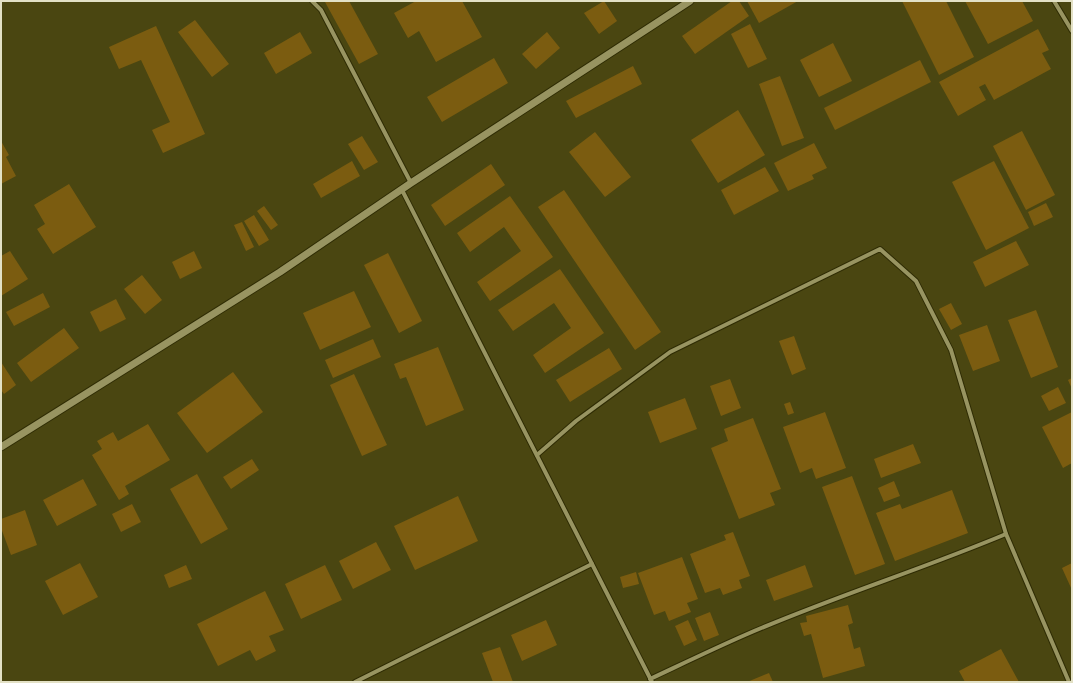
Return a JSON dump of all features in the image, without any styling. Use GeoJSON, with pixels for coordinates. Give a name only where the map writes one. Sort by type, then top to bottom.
{"type":"FeatureCollection","features":[{"type":"Feature","properties":{"kind":"street"},"geometry":{"type":"LineString","coordinates":[[312,1],[321,10],[412,183]]}},
{"type":"Feature","properties":{"kind":"street"},"geometry":{"type":"LineString","coordinates":[[1,447],[280,272],[412,183],[690,1]]}},
{"type":"Feature","properties":{"kind":"street"},"geometry":{"type":"LineString","coordinates":[[1054,1],[1072,31]]}},
{"type":"Feature","properties":{"kind":"street"},"geometry":{"type":"LineString","coordinates":[[402,190],[651,680],[745,635],[1006,534]]}},
{"type":"Feature","properties":{"kind":"street"},"geometry":{"type":"LineString","coordinates":[[537,455],[576,421],[670,352],[880,249],[916,281],[951,350],[1006,534],[1069,682]]}},
{"type":"Feature","properties":{"kind":"street"},"geometry":{"type":"LineString","coordinates":[[355,682],[592,564]]}},
{"type":"Feature","properties":{"kind":"building"},"geometry":{"type":"Polygon","coordinates":[[[349,1],[378,54],[359,64],[325,2],[349,1]]]}},
{"type":"Feature","properties":{"kind":"building"},"geometry":{"type":"Polygon","coordinates":[[[416,1],[462,1],[482,37],[436,62],[419,31],[408,38],[394,13],[416,1]]]}},
{"type":"Feature","properties":{"kind":"building"},"geometry":{"type":"Polygon","coordinates":[[[604,1],[617,21],[599,34],[584,13],[604,1]]]}},
{"type":"Feature","properties":{"kind":"building"},"geometry":{"type":"Polygon","coordinates":[[[732,1],[739,1],[749,16],[695,54],[682,36],[732,1]]]}},
{"type":"Feature","properties":{"kind":"building"},"geometry":{"type":"Polygon","coordinates":[[[747,1],[798,1],[759,23],[747,1]]]}},
{"type":"Feature","properties":{"kind":"building"},"geometry":{"type":"Polygon","coordinates":[[[902,1],[946,1],[974,57],[939,75],[902,1]]]}},
{"type":"Feature","properties":{"kind":"building"},"geometry":{"type":"Polygon","coordinates":[[[965,1],[1022,1],[1033,21],[988,44],[965,1]]]}},
{"type":"Feature","properties":{"kind":"building"},"geometry":{"type":"Polygon","coordinates":[[[195,20],[229,64],[212,77],[178,32],[195,20]]]}},
{"type":"Feature","properties":{"kind":"building"},"geometry":{"type":"Polygon","coordinates":[[[750,24],[767,59],[748,68],[731,34],[750,24]]]}},
{"type":"Feature","properties":{"kind":"building"},"geometry":{"type":"Polygon","coordinates":[[[156,26],[205,134],[163,153],[152,130],[170,122],[141,60],[119,69],[109,47],[156,26]]]}},
{"type":"Feature","properties":{"kind":"building"},"geometry":{"type":"Polygon","coordinates":[[[1038,29],[1049,50],[1042,53],[1051,69],[994,100],[985,84],[979,87],[986,100],[958,116],[939,82],[1038,29]]]}},
{"type":"Feature","properties":{"kind":"building"},"geometry":{"type":"Polygon","coordinates":[[[300,32],[312,53],[276,74],[264,53],[300,32]]]}},
{"type":"Feature","properties":{"kind":"building"},"geometry":{"type":"Polygon","coordinates":[[[547,32],[560,48],[536,69],[522,54],[547,32]]]}},
{"type":"Feature","properties":{"kind":"building"},"geometry":{"type":"Polygon","coordinates":[[[833,43],[852,81],[819,97],[800,60],[833,43]]]}},
{"type":"Feature","properties":{"kind":"building"},"geometry":{"type":"Polygon","coordinates":[[[494,58],[508,83],[442,122],[427,97],[494,58]]]}},
{"type":"Feature","properties":{"kind":"building"},"geometry":{"type":"Polygon","coordinates":[[[920,60],[931,82],[835,130],[824,108],[920,60]]]}},
{"type":"Feature","properties":{"kind":"building"},"geometry":{"type":"Polygon","coordinates":[[[633,66],[642,84],[576,118],[566,101],[633,66]]]}},
{"type":"Feature","properties":{"kind":"building"},"geometry":{"type":"Polygon","coordinates":[[[780,76],[804,138],[782,146],[759,84],[780,76]]]}},
{"type":"Feature","properties":{"kind":"building"},"geometry":{"type":"Polygon","coordinates":[[[738,110],[765,155],[718,183],[691,140],[738,110]]]}},
{"type":"Feature","properties":{"kind":"building"},"geometry":{"type":"Polygon","coordinates":[[[1022,131],[1055,195],[1026,210],[993,146],[1022,131]]]}},
{"type":"Feature","properties":{"kind":"building"},"geometry":{"type":"Polygon","coordinates":[[[595,132],[631,177],[605,197],[569,152],[595,132]]]}},
{"type":"Feature","properties":{"kind":"building"},"geometry":{"type":"Polygon","coordinates":[[[362,136],[378,162],[364,170],[348,144],[362,136]]]}},
{"type":"Feature","properties":{"kind":"building"},"geometry":{"type":"Polygon","coordinates":[[[1,141],[9,155],[6,157],[16,176],[1,184],[1,141]]]}},
{"type":"Feature","properties":{"kind":"building"},"geometry":{"type":"Polygon","coordinates":[[[814,143],[827,168],[812,175],[814,179],[788,191],[774,163],[814,143]]]}},
{"type":"Feature","properties":{"kind":"building"},"geometry":{"type":"Polygon","coordinates":[[[352,161],[360,176],[321,198],[313,184],[352,161]]]}},
{"type":"Feature","properties":{"kind":"building"},"geometry":{"type":"Polygon","coordinates":[[[994,161],[1029,228],[986,250],[952,182],[994,161]]]}},
{"type":"Feature","properties":{"kind":"building"},"geometry":{"type":"Polygon","coordinates":[[[491,164],[505,185],[445,226],[431,205],[491,164]]]}},
{"type":"Feature","properties":{"kind":"building"},"geometry":{"type":"Polygon","coordinates":[[[765,167],[779,191],[734,215],[721,190],[765,167]]]}},
{"type":"Feature","properties":{"kind":"building"},"geometry":{"type":"Polygon","coordinates":[[[69,184],[96,227],[53,254],[37,229],[45,224],[34,205],[69,184]]]}},
{"type":"Feature","properties":{"kind":"building"},"geometry":{"type":"Polygon","coordinates":[[[564,190],[661,332],[635,350],[538,207],[564,190]]]}},
{"type":"Feature","properties":{"kind":"building"},"geometry":{"type":"Polygon","coordinates":[[[510,196],[553,257],[490,301],[477,282],[521,251],[504,227],[470,252],[457,233],[510,196]]]}},
{"type":"Feature","properties":{"kind":"building"},"geometry":{"type":"Polygon","coordinates":[[[1046,203],[1053,217],[1034,226],[1028,212],[1046,203]]]}},
{"type":"Feature","properties":{"kind":"building"},"geometry":{"type":"Polygon","coordinates":[[[264,206],[278,225],[271,230],[257,211],[264,206]]]}},
{"type":"Feature","properties":{"kind":"building"},"geometry":{"type":"Polygon","coordinates":[[[254,215],[269,240],[259,246],[244,221],[254,215]]]}},
{"type":"Feature","properties":{"kind":"building"},"geometry":{"type":"Polygon","coordinates":[[[242,222],[254,247],[246,251],[234,225],[242,222]]]}},
{"type":"Feature","properties":{"kind":"building"},"geometry":{"type":"Polygon","coordinates":[[[1016,241],[1029,265],[985,287],[973,262],[1016,241]]]}},
{"type":"Feature","properties":{"kind":"building"},"geometry":{"type":"Polygon","coordinates":[[[10,251],[28,279],[1,296],[1,256],[10,251]]]}},
{"type":"Feature","properties":{"kind":"building"},"geometry":{"type":"Polygon","coordinates":[[[194,251],[202,268],[180,279],[172,262],[194,251]]]}},
{"type":"Feature","properties":{"kind":"building"},"geometry":{"type":"Polygon","coordinates":[[[388,253],[422,321],[399,333],[364,265],[388,253]]]}},
{"type":"Feature","properties":{"kind":"building"},"geometry":{"type":"Polygon","coordinates":[[[560,269],[604,333],[545,373],[533,355],[571,328],[554,303],[513,331],[498,310],[560,269]]]}},
{"type":"Feature","properties":{"kind":"building"},"geometry":{"type":"Polygon","coordinates":[[[142,275],[162,300],[145,314],[124,289],[142,275]]]}},
{"type":"Feature","properties":{"kind":"building"},"geometry":{"type":"Polygon","coordinates":[[[354,291],[371,327],[320,350],[303,313],[354,291]]]}},
{"type":"Feature","properties":{"kind":"building"},"geometry":{"type":"Polygon","coordinates":[[[43,293],[50,307],[14,326],[6,312],[43,293]]]}},
{"type":"Feature","properties":{"kind":"building"},"geometry":{"type":"Polygon","coordinates":[[[116,299],[126,319],[100,332],[90,312],[116,299]]]}},
{"type":"Feature","properties":{"kind":"building"},"geometry":{"type":"Polygon","coordinates":[[[951,303],[962,324],[951,330],[939,309],[951,303]]]}},
{"type":"Feature","properties":{"kind":"building"},"geometry":{"type":"Polygon","coordinates":[[[1036,310],[1058,367],[1031,378],[1008,320],[1036,310]]]}},
{"type":"Feature","properties":{"kind":"building"},"geometry":{"type":"Polygon","coordinates":[[[987,325],[1000,361],[973,371],[959,335],[987,325]]]}},
{"type":"Feature","properties":{"kind":"building"},"geometry":{"type":"Polygon","coordinates":[[[64,328],[79,348],[31,382],[17,363],[64,328]]]}},
{"type":"Feature","properties":{"kind":"building"},"geometry":{"type":"Polygon","coordinates":[[[794,336],[806,369],[792,375],[779,341],[794,336]]]}},
{"type":"Feature","properties":{"kind":"building"},"geometry":{"type":"Polygon","coordinates":[[[373,339],[381,357],[333,378],[325,360],[373,339]]]}},
{"type":"Feature","properties":{"kind":"building"},"geometry":{"type":"Polygon","coordinates":[[[438,347],[464,410],[426,426],[406,377],[400,379],[394,364],[438,347]]]}},
{"type":"Feature","properties":{"kind":"building"},"geometry":{"type":"Polygon","coordinates":[[[609,348],[622,369],[570,402],[556,380],[609,348]]]}},
{"type":"Feature","properties":{"kind":"building"},"geometry":{"type":"Polygon","coordinates":[[[1,362],[16,385],[4,394],[1,390],[1,362]]]}},
{"type":"Feature","properties":{"kind":"building"},"geometry":{"type":"Polygon","coordinates":[[[233,372],[263,412],[207,453],[177,413],[233,372]]]}},
{"type":"Feature","properties":{"kind":"building"},"geometry":{"type":"Polygon","coordinates":[[[354,374],[387,445],[362,456],[330,385],[354,374]]]}},
{"type":"Feature","properties":{"kind":"building"},"geometry":{"type":"Polygon","coordinates":[[[1072,378],[1072,389],[1068,380],[1072,378]]]}},
{"type":"Feature","properties":{"kind":"building"},"geometry":{"type":"Polygon","coordinates":[[[730,379],[741,408],[721,416],[710,386],[730,379]]]}},
{"type":"Feature","properties":{"kind":"building"},"geometry":{"type":"Polygon","coordinates":[[[1058,387],[1066,403],[1049,411],[1041,396],[1058,387]]]}},
{"type":"Feature","properties":{"kind":"building"},"geometry":{"type":"Polygon","coordinates":[[[685,398],[697,429],[660,443],[648,412],[685,398]]]}},
{"type":"Feature","properties":{"kind":"building"},"geometry":{"type":"Polygon","coordinates":[[[790,402],[794,413],[788,415],[784,404],[790,402]]]}},
{"type":"Feature","properties":{"kind":"building"},"geometry":{"type":"Polygon","coordinates":[[[825,412],[846,468],[816,479],[812,468],[800,473],[783,427],[825,412]]]}},
{"type":"Feature","properties":{"kind":"building"},"geometry":{"type":"Polygon","coordinates":[[[1072,412],[1072,463],[1063,468],[1042,427],[1072,412]]]}},
{"type":"Feature","properties":{"kind":"building"},"geometry":{"type":"Polygon","coordinates":[[[753,418],[781,489],[770,493],[775,505],[739,519],[711,448],[728,441],[724,429],[753,418]]]}},
{"type":"Feature","properties":{"kind":"building"},"geometry":{"type":"Polygon","coordinates":[[[148,424],[170,460],[125,486],[129,494],[119,500],[92,455],[102,449],[97,441],[113,432],[118,441],[148,424]]]}},
{"type":"Feature","properties":{"kind":"building"},"geometry":{"type":"Polygon","coordinates":[[[913,444],[921,463],[881,478],[874,459],[913,444]]]}},
{"type":"Feature","properties":{"kind":"building"},"geometry":{"type":"Polygon","coordinates":[[[252,459],[259,470],[231,489],[223,477],[252,459]]]}},
{"type":"Feature","properties":{"kind":"building"},"geometry":{"type":"Polygon","coordinates":[[[197,474],[228,529],[201,544],[170,489],[197,474]]]}},
{"type":"Feature","properties":{"kind":"building"},"geometry":{"type":"Polygon","coordinates":[[[852,476],[885,564],[855,575],[822,487],[852,476]]]}},
{"type":"Feature","properties":{"kind":"building"},"geometry":{"type":"Polygon","coordinates":[[[83,479],[97,505],[57,526],[43,500],[83,479]]]}},
{"type":"Feature","properties":{"kind":"building"},"geometry":{"type":"Polygon","coordinates":[[[894,481],[900,496],[884,502],[878,488],[894,481]]]}},
{"type":"Feature","properties":{"kind":"building"},"geometry":{"type":"Polygon","coordinates":[[[952,490],[968,533],[895,561],[876,513],[900,504],[902,509],[952,490]]]}},
{"type":"Feature","properties":{"kind":"building"},"geometry":{"type":"Polygon","coordinates":[[[458,496],[478,541],[415,570],[394,526],[458,496]]]}},
{"type":"Feature","properties":{"kind":"building"},"geometry":{"type":"Polygon","coordinates":[[[132,504],[141,522],[121,532],[112,514],[132,504]]]}},
{"type":"Feature","properties":{"kind":"building"},"geometry":{"type":"Polygon","coordinates":[[[25,510],[37,545],[11,555],[1,528],[1,519],[25,510]]]}},
{"type":"Feature","properties":{"kind":"building"},"geometry":{"type":"Polygon","coordinates":[[[733,532],[750,576],[739,580],[742,588],[723,595],[720,588],[705,593],[690,554],[726,540],[724,535],[733,532]]]}},
{"type":"Feature","properties":{"kind":"building"},"geometry":{"type":"Polygon","coordinates":[[[376,542],[391,570],[353,589],[339,561],[376,542]]]}},
{"type":"Feature","properties":{"kind":"building"},"geometry":{"type":"Polygon","coordinates":[[[682,557],[698,599],[687,603],[691,612],[669,621],[665,611],[654,615],[638,573],[682,557]]]}},
{"type":"Feature","properties":{"kind":"building"},"geometry":{"type":"Polygon","coordinates":[[[80,563],[98,597],[63,615],[45,581],[80,563]]]}},
{"type":"Feature","properties":{"kind":"building"},"geometry":{"type":"Polygon","coordinates":[[[1072,563],[1072,590],[1062,568],[1072,563]]]}},
{"type":"Feature","properties":{"kind":"building"},"geometry":{"type":"Polygon","coordinates":[[[186,565],[192,579],[169,588],[164,575],[186,565]]]}},
{"type":"Feature","properties":{"kind":"building"},"geometry":{"type":"Polygon","coordinates":[[[325,565],[342,600],[301,619],[285,584],[325,565]]]}},
{"type":"Feature","properties":{"kind":"building"},"geometry":{"type":"Polygon","coordinates":[[[805,565],[813,587],[774,601],[766,580],[805,565]]]}},
{"type":"Feature","properties":{"kind":"building"},"geometry":{"type":"Polygon","coordinates":[[[636,572],[639,584],[623,588],[620,577],[636,572]]]}},
{"type":"Feature","properties":{"kind":"building"},"geometry":{"type":"Polygon","coordinates":[[[265,591],[284,630],[269,636],[276,651],[256,661],[250,650],[218,666],[197,624],[265,591]]]}},
{"type":"Feature","properties":{"kind":"building"},"geometry":{"type":"Polygon","coordinates":[[[848,605],[853,623],[848,625],[854,649],[860,647],[865,666],[823,678],[811,634],[804,636],[800,623],[807,622],[806,616],[848,605]]]}},
{"type":"Feature","properties":{"kind":"building"},"geometry":{"type":"Polygon","coordinates":[[[710,612],[719,635],[704,641],[695,618],[710,612]]]}},
{"type":"Feature","properties":{"kind":"building"},"geometry":{"type":"Polygon","coordinates":[[[546,620],[557,645],[522,661],[511,635],[546,620]]]}},
{"type":"Feature","properties":{"kind":"building"},"geometry":{"type":"Polygon","coordinates":[[[688,620],[697,640],[684,646],[675,626],[688,620]]]}},
{"type":"Feature","properties":{"kind":"building"},"geometry":{"type":"Polygon","coordinates":[[[500,647],[513,682],[493,682],[482,653],[500,647]]]}},
{"type":"Feature","properties":{"kind":"building"},"geometry":{"type":"Polygon","coordinates":[[[1001,649],[1019,682],[965,682],[959,671],[1001,649]]]}},
{"type":"Feature","properties":{"kind":"building"},"geometry":{"type":"Polygon","coordinates":[[[769,673],[773,682],[747,682],[769,673]]]}}]}
